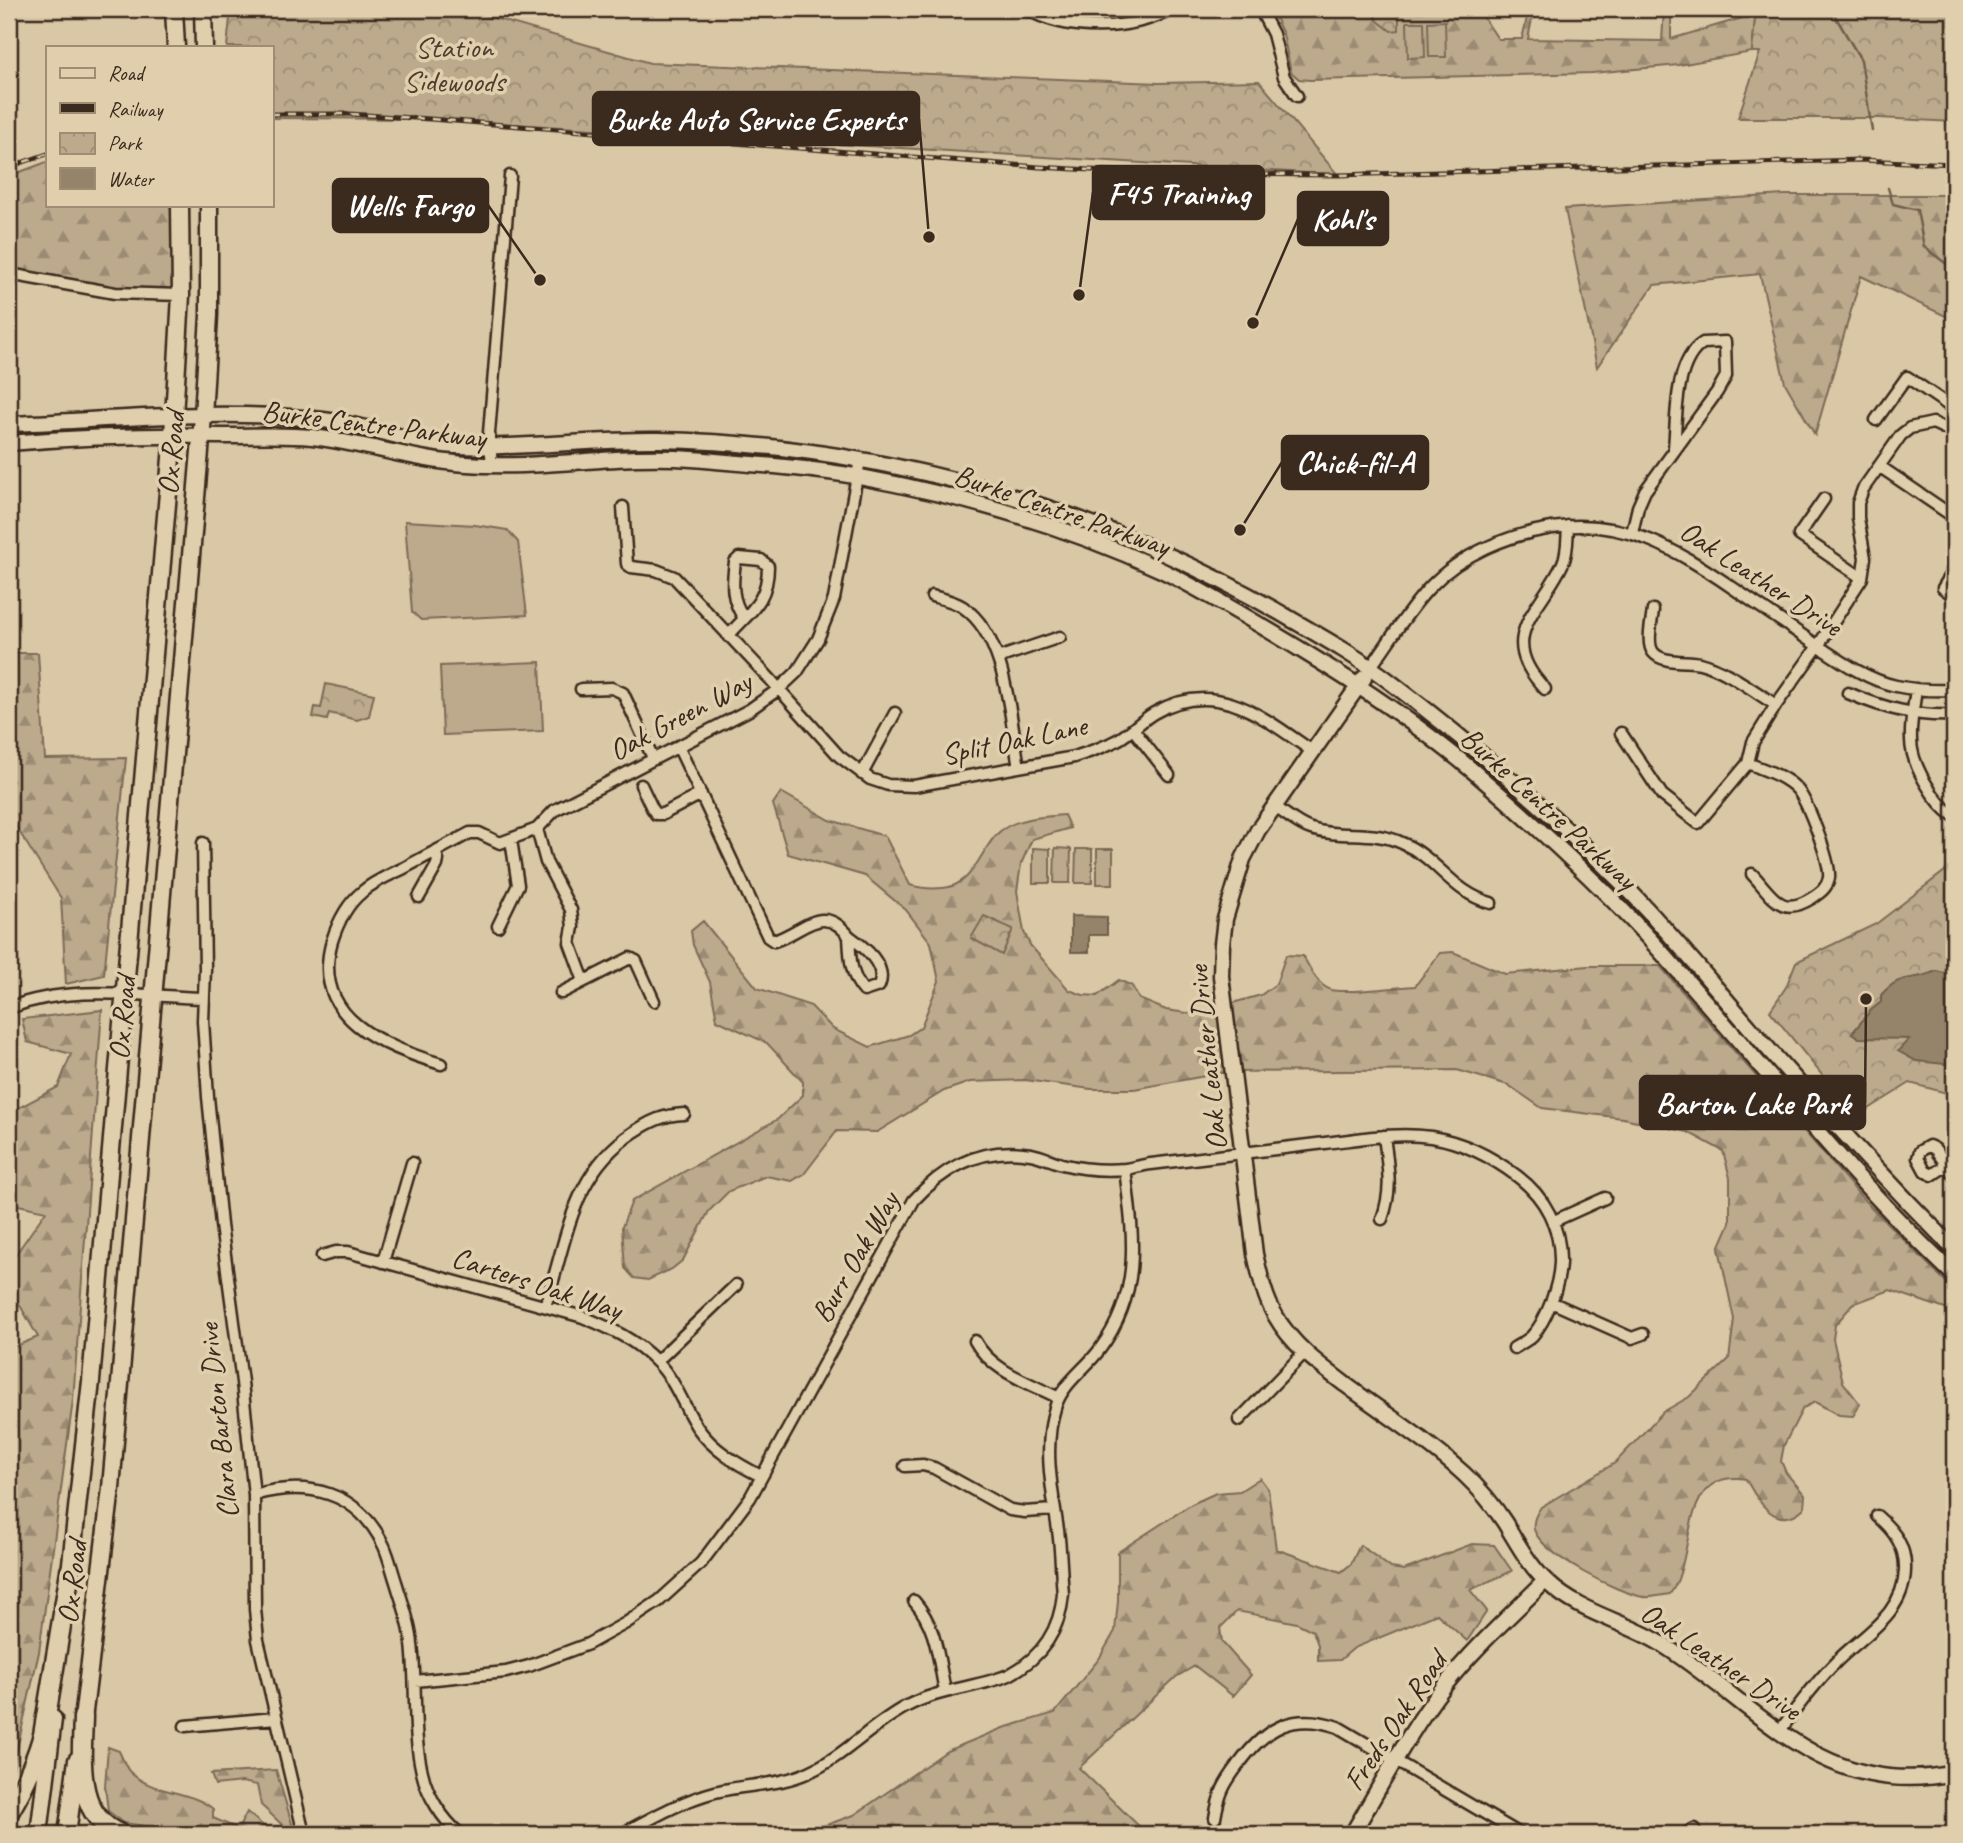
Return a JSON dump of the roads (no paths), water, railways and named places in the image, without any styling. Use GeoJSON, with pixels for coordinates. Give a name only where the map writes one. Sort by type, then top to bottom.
{"type":"FeatureCollection","features":[{"type":"Feature","properties":{"kind":"highway"},"geometry":{"type":"LineString","coordinates":[[9,1812],[27,1780],[43,1735],[70,1571]]}},
{"type":"Feature","properties":{"kind":"highway"},"geometry":{"type":"LineString","coordinates":[[83,1717],[83,1774],[86,1797],[103,1825],[120,1834]]}},
{"type":"Feature","properties":{"kind":"main road"},"geometry":{"type":"LineString","coordinates":[[174,9],[176,46]]}},
{"type":"Feature","properties":{"kind":"main road"},"geometry":{"type":"LineString","coordinates":[[203,9],[204,46]]}},
{"type":"Feature","properties":{"kind":"main road","name":"Ox Road"},"geometry":{"type":"LineString","coordinates":[[39,1834],[91,1381],[175,417],[181,295],[180,206]]}},
{"type":"Feature","properties":{"kind":"main road","name":"Ox Road"},"geometry":{"type":"LineString","coordinates":[[68,1834],[111,1488],[203,416],[209,315],[209,206]]}},
{"type":"Feature","properties":{"kind":"main road","name":"Burke Centre Parkway"},"geometry":{"type":"LineString","coordinates":[[9,424],[203,416],[288,417],[326,420],[449,446],[658,440],[816,452],[954,480],[1016,496],[1132,539],[1210,574],[1370,668],[1494,767],[1619,880],[1836,1125],[1954,1250]]}},
{"type":"Feature","properties":{"kind":"main road","name":"Burke Centre Parkway"},"geometry":{"type":"LineString","coordinates":[[9,443],[173,435],[267,434],[311,437],[432,460],[492,465],[617,458],[686,458],[857,477],[931,492],[1028,520],[1159,569],[1359,684],[1471,769],[1611,898],[1868,1187],[1954,1275]]}},
{"type":"Feature","properties":{"kind":"main road"},"geometry":{"type":"LineString","coordinates":[[1028,520],[1048,519],[1119,546],[1127,547],[1132,539]]}},
{"type":"Feature","properties":{"kind":"main road","name":"Oak Leather Drive"},"geometry":{"type":"LineString","coordinates":[[1370,668],[1274,806],[1243,859],[1227,908],[1221,976],[1255,1254],[1261,1283],[1275,1315],[1304,1353],[1463,1474],[1503,1520],[1545,1581],[1582,1607],[1629,1626],[1666,1647],[1779,1732],[1820,1758],[1866,1773],[1894,1777],[1954,1773]]}},
{"type":"Feature","properties":{"kind":"main road","name":"Freds Oak Road"},"geometry":{"type":"LineString","coordinates":[[1352,1834],[1421,1718],[1446,1684],[1545,1581]]}},
{"type":"Feature","properties":{"kind":"street"},"geometry":{"type":"LineString","coordinates":[[1026,9],[1050,19],[1073,24],[1118,25],[1152,18],[1173,9]]}},
{"type":"Feature","properties":{"kind":"street"},"geometry":{"type":"LineString","coordinates":[[1073,24],[1077,9]]}},
{"type":"Feature","properties":{"kind":"street"},"geometry":{"type":"LineString","coordinates":[[1260,9],[1273,34],[1284,77],[1297,96]]}},
{"type":"Feature","properties":{"kind":"street"},"geometry":{"type":"LineString","coordinates":[[492,465],[490,421],[510,176]]}},
{"type":"Feature","properties":{"kind":"street"},"geometry":{"type":"LineString","coordinates":[[9,274],[115,293],[181,295]]}},
{"type":"Feature","properties":{"kind":"street"},"geometry":{"type":"LineString","coordinates":[[1632,533],[1645,491],[1726,376],[1725,342],[1703,343],[1691,354],[1679,385],[1674,448]]}},
{"type":"Feature","properties":{"kind":"street"},"geometry":{"type":"LineString","coordinates":[[1876,420],[1907,377],[1954,409]]}},
{"type":"Feature","properties":{"kind":"street"},"geometry":{"type":"LineString","coordinates":[[1621,733],[1662,795],[1698,822],[1748,763],[1753,743],[1776,705],[1862,578],[1865,558],[1858,503],[1863,489],[1901,435],[1910,428],[1933,423],[1954,433]]}},
{"type":"Feature","properties":{"kind":"street","name":"Oak Green Way"},"geometry":{"type":"LineString","coordinates":[[511,840],[537,829],[555,810],[749,710],[779,689],[806,659],[829,616],[860,460]]}},
{"type":"Feature","properties":{"kind":"street"},"geometry":{"type":"LineString","coordinates":[[1879,466],[1954,517]]}},
{"type":"Feature","properties":{"kind":"street"},"geometry":{"type":"LineString","coordinates":[[1824,499],[1799,535],[1862,578]]}},
{"type":"Feature","properties":{"kind":"street","name":"Split Oak Lane"},"geometry":{"type":"LineString","coordinates":[[623,507],[627,564],[667,573],[674,578],[839,756],[862,774],[888,785],[914,786],[1074,757],[1095,751],[1171,705],[1193,699],[1236,704],[1255,713],[1312,751]]}},
{"type":"Feature","properties":{"kind":"street"},"geometry":{"type":"LineString","coordinates":[[1545,689],[1533,677],[1526,662],[1522,648],[1524,631],[1529,616],[1562,565],[1566,554],[1568,526]]}},
{"type":"Feature","properties":{"kind":"street","name":"Oak Leather Drive"},"geometry":{"type":"LineString","coordinates":[[1370,668],[1414,605],[1448,572],[1475,553],[1530,531],[1568,526],[1602,527],[1653,540],[1681,554],[1818,646],[1865,674],[1894,686],[1954,690]]}},
{"type":"Feature","properties":{"kind":"street"},"geometry":{"type":"LineString","coordinates":[[728,636],[761,601],[768,566],[761,560],[739,558],[735,562],[733,595],[736,607],[744,618]]}},
{"type":"Feature","properties":{"kind":"street"},"geometry":{"type":"LineString","coordinates":[[1954,570],[1942,588],[1954,596]]}},
{"type":"Feature","properties":{"kind":"street"},"geometry":{"type":"LineString","coordinates":[[932,596],[954,603],[970,613],[988,636],[998,658],[1019,767]]}},
{"type":"Feature","properties":{"kind":"street"},"geometry":{"type":"LineString","coordinates":[[1653,610],[1650,643],[1651,651],[1658,657],[1702,664],[1723,672],[1776,705]]}},
{"type":"Feature","properties":{"kind":"street"},"geometry":{"type":"LineString","coordinates":[[998,658],[1060,637]]}},
{"type":"Feature","properties":{"kind":"street"},"geometry":{"type":"LineString","coordinates":[[581,689],[612,688],[623,692],[653,758]]}},
{"type":"Feature","properties":{"kind":"street"},"geometry":{"type":"LineString","coordinates":[[1916,689],[1911,743],[1915,757],[1931,794],[1954,816]]}},
{"type":"Feature","properties":{"kind":"street"},"geometry":{"type":"LineString","coordinates":[[1848,693],[1880,707],[1913,714],[1954,715]]}},
{"type":"Feature","properties":{"kind":"street"},"geometry":{"type":"LineString","coordinates":[[862,774],[895,713]]}},
{"type":"Feature","properties":{"kind":"street"},"geometry":{"type":"LineString","coordinates":[[1133,729],[1169,775]]}},
{"type":"Feature","properties":{"kind":"street"},"geometry":{"type":"LineString","coordinates":[[678,746],[768,937],[774,941],[818,919],[826,918],[842,927],[870,952],[881,974],[879,986],[869,991],[860,987],[850,964],[849,936]]}},
{"type":"Feature","properties":{"kind":"street"},"geometry":{"type":"LineString","coordinates":[[1748,763],[1786,779],[1801,794],[1828,865],[1829,879],[1823,891],[1799,906],[1788,907],[1777,902],[1752,874]]}},
{"type":"Feature","properties":{"kind":"street"},"geometry":{"type":"LineString","coordinates":[[641,785],[656,814],[663,814],[701,794]]}},
{"type":"Feature","properties":{"kind":"street"},"geometry":{"type":"LineString","coordinates":[[1274,806],[1311,829],[1371,833],[1405,844],[1430,861],[1470,896],[1492,903]]}},
{"type":"Feature","properties":{"kind":"street"},"geometry":{"type":"LineString","coordinates":[[537,829],[546,862],[570,910],[573,927],[570,943],[584,981]]}},
{"type":"Feature","properties":{"kind":"street"},"geometry":{"type":"LineString","coordinates":[[441,1065],[373,1038],[343,1013],[335,998],[329,975],[329,951],[338,920],[361,892],[377,881],[470,834],[479,833],[500,843],[511,840],[518,885],[498,926]]}},
{"type":"Feature","properties":{"kind":"street","name":"Clara Barton Drive"},"geometry":{"type":"LineString","coordinates":[[203,843],[203,998],[213,1154],[254,1495],[257,1630],[304,1834]]}},
{"type":"Feature","properties":{"kind":"street"},"geometry":{"type":"LineString","coordinates":[[419,897],[437,865],[435,851]]}},
{"type":"Feature","properties":{"kind":"street"},"geometry":{"type":"LineString","coordinates":[[561,993],[630,958],[636,961],[654,1001]]}},
{"type":"Feature","properties":{"kind":"street"},"geometry":{"type":"LineString","coordinates":[[9,994],[11,1007],[32,999],[79,992],[203,998]]}},
{"type":"Feature","properties":{"kind":"street"},"geometry":{"type":"LineString","coordinates":[[545,1306],[576,1202],[593,1171],[616,1146],[650,1122],[666,1115],[684,1114]]}},
{"type":"Feature","properties":{"kind":"street"},"geometry":{"type":"LineString","coordinates":[[1382,1219],[1390,1190],[1384,1136]]}},
{"type":"Feature","properties":{"kind":"street","name":"Burr Oak Way"},"geometry":{"type":"LineString","coordinates":[[415,1681],[478,1676],[529,1666],[588,1644],[659,1601],[701,1563],[738,1517],[914,1199],[931,1181],[962,1162],[985,1154],[1032,1154],[1079,1168],[1125,1169],[1384,1136],[1431,1137],[1456,1143],[1481,1153],[1528,1184],[1554,1220],[1560,1267],[1551,1302],[1531,1337],[1514,1348]]}},
{"type":"Feature","properties":{"kind":"street"},"geometry":{"type":"LineString","coordinates":[[383,1262],[412,1163]]}},
{"type":"Feature","properties":{"kind":"street"},"geometry":{"type":"LineString","coordinates":[[1947,1165],[1954,1175]]}},
{"type":"Feature","properties":{"kind":"street"},"geometry":{"type":"LineString","coordinates":[[622,1834],[695,1798],[718,1791],[782,1781],[808,1773],[904,1708],[926,1697],[1009,1675],[1032,1660],[1049,1640],[1061,1614],[1063,1594],[1049,1440],[1051,1425],[1059,1398],[1104,1344],[1125,1303],[1131,1282],[1133,1246],[1125,1169]]}},
{"type":"Feature","properties":{"kind":"street"},"geometry":{"type":"LineString","coordinates":[[1554,1220],[1605,1198]]}},
{"type":"Feature","properties":{"kind":"street","name":"Carters Oak Way"},"geometry":{"type":"LineString","coordinates":[[322,1256],[348,1252],[583,1317],[612,1329],[657,1361],[708,1440],[729,1458],[761,1476]]}},
{"type":"Feature","properties":{"kind":"street"},"geometry":{"type":"LineString","coordinates":[[657,1361],[737,1285]]}},
{"type":"Feature","properties":{"kind":"street"},"geometry":{"type":"LineString","coordinates":[[1551,1302],[1632,1338],[1643,1334]]}},
{"type":"Feature","properties":{"kind":"street"},"geometry":{"type":"LineString","coordinates":[[975,1341],[981,1353],[994,1364],[1059,1398]]}},
{"type":"Feature","properties":{"kind":"street"},"geometry":{"type":"LineString","coordinates":[[1239,1420],[1304,1353]]}},
{"type":"Feature","properties":{"kind":"street"},"geometry":{"type":"LineString","coordinates":[[905,1466],[923,1465],[934,1468],[1010,1510],[1054,1510]]}},
{"type":"Feature","properties":{"kind":"street"},"geometry":{"type":"LineString","coordinates":[[254,1495],[288,1488],[323,1491],[350,1505],[372,1525],[385,1547],[409,1625],[421,1771],[433,1800],[460,1834]]}},
{"type":"Feature","properties":{"kind":"street"},"geometry":{"type":"LineString","coordinates":[[1779,1732],[1825,1673],[1882,1621],[1895,1607],[1900,1596],[1905,1578],[1903,1553],[1896,1536],[1877,1516]]}},
{"type":"Feature","properties":{"kind":"street"},"geometry":{"type":"LineString","coordinates":[[914,1601],[926,1614],[933,1631],[945,1691]]}},
{"type":"Feature","properties":{"kind":"street"},"geometry":{"type":"LineString","coordinates":[[185,1726],[276,1718]]}},
{"type":"Feature","properties":{"kind":"street"},"geometry":{"type":"LineString","coordinates":[[1215,1818],[1221,1789],[1259,1739],[1283,1725],[1309,1721],[1338,1727],[1520,1834]]}},
{"type":"Feature","properties":{"kind":"water"},"geometry":{"type":"Polygon","coordinates":[[[1071,916],[1107,917],[1107,935],[1089,935],[1089,952],[1071,952],[1071,916]]]}},
{"type":"Feature","properties":{"kind":"water"},"geometry":{"type":"Polygon","coordinates":[[[1936,971],[1954,975],[1954,1065],[1916,1061],[1898,1051],[1909,1039],[1859,1038],[1852,1033],[1881,1002],[1881,995],[1888,988],[1901,980],[1936,971]]]}},
{"type":"Feature","properties":{"kind":"waterway"},"geometry":{"type":"LineString","coordinates":[[1831,9],[1861,60],[1872,131]]}},
{"type":"Feature","properties":{"kind":"waterway"},"geometry":{"type":"LineString","coordinates":[[1888,188],[1893,204],[1917,210],[1924,247],[1948,265],[1954,246]]}},
{"type":"Feature","properties":{"kind":"railway"},"geometry":{"type":"LineString","coordinates":[[273,114],[349,114],[430,119],[1039,167],[1160,174],[1338,175],[1860,160],[1954,164]]}},
{"type":"Feature","properties":{"kind":"railway"},"geometry":{"type":"LineString","coordinates":[[9,167],[46,154]]}},
{"type":"Feature","properties":{"kind":"place","name":"Burke Auto Service Experts"},"geometry":{"type":"Point","coordinates":[929,237]}},
{"type":"Feature","properties":{"kind":"place","name":"Wells Fargo"},"geometry":{"type":"Point","coordinates":[540,280]}},
{"type":"Feature","properties":{"kind":"place","name":"F45 Training"},"geometry":{"type":"Point","coordinates":[1079,295]}},
{"type":"Feature","properties":{"kind":"place","name":"Kohl's"},"geometry":{"type":"Point","coordinates":[1253,323]}},
{"type":"Feature","properties":{"kind":"place","name":"Chick-fil-A"},"geometry":{"type":"Point","coordinates":[1240,530]}},
{"type":"Feature","properties":{"kind":"place","name":"Barton Lake Park"},"geometry":{"type":"Point","coordinates":[1866,999]}},
{"type":"Feature","properties":{"kind":"park label","name":"Station Sidewoods"},"geometry":{"type":"Point","coordinates":[454,64]}}]}
